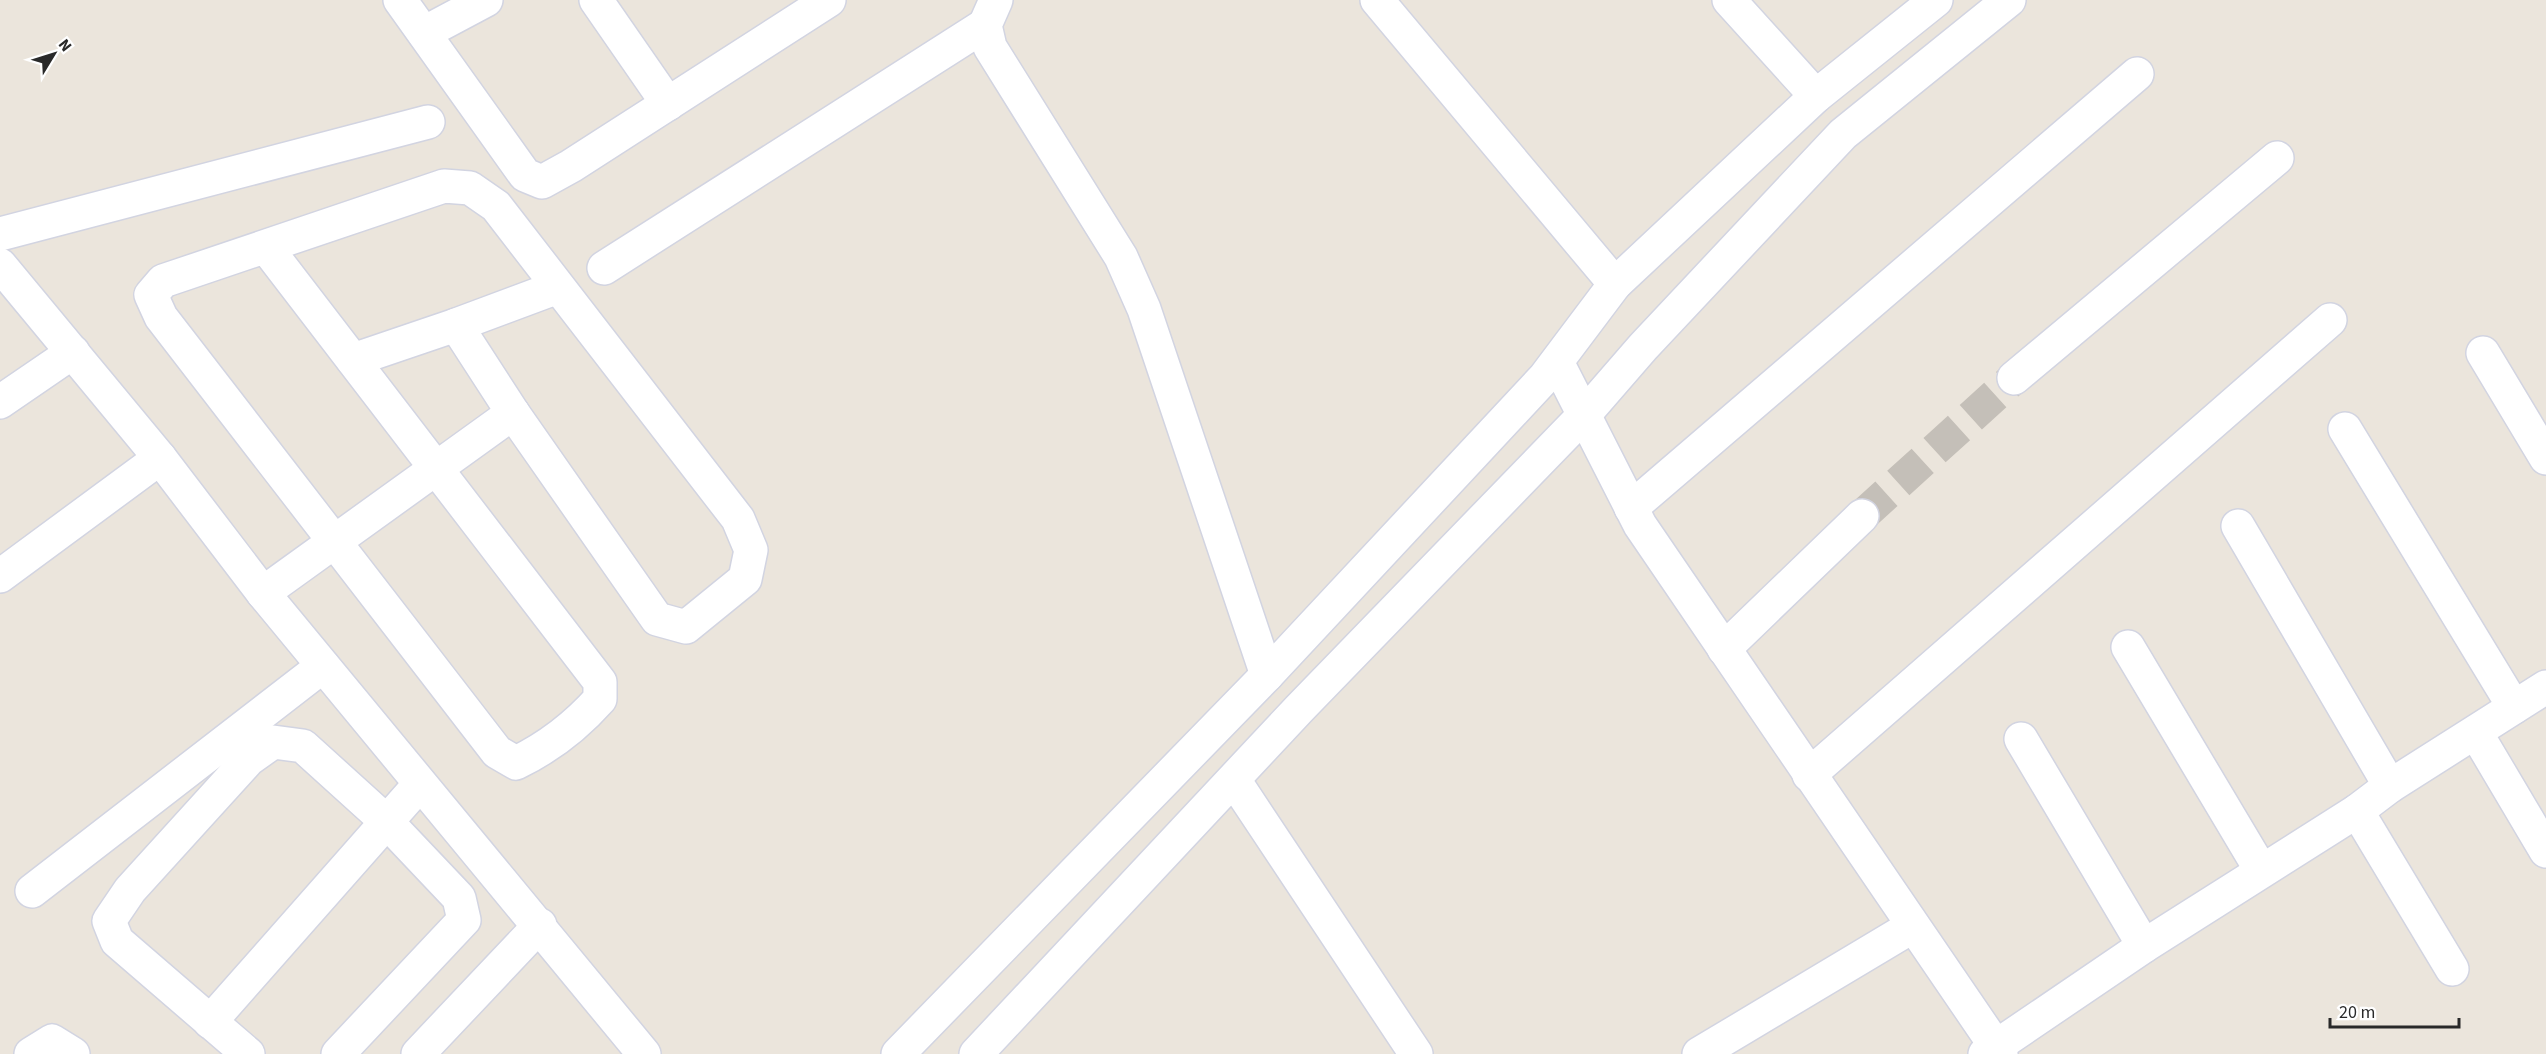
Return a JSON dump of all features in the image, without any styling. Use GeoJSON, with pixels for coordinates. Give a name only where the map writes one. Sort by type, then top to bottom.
{"type":"FeatureCollection","features":[{"type":"Feature","properties":{"kind":"street"},"geometry":{"type":"LineString","coordinates":[[400,0],[525,175],[542,182],[571,166],[829,0]]}},
{"type":"Feature","properties":{"kind":"street"},"geometry":{"type":"LineString","coordinates":[[423,33],[486,0]]}},
{"type":"Feature","properties":{"kind":"street"},"geometry":{"type":"LineString","coordinates":[[1377,0],[1615,284]]}},
{"type":"Feature","properties":{"kind":"street"},"geometry":{"type":"LineString","coordinates":[[1729,0],[1816,96]]}},
{"type":"Feature","properties":{"kind":"street"},"geometry":{"type":"LineString","coordinates":[[898,1054],[1267,675],[1557,362],[1615,284],[1816,96],[1936,0]]}},
{"type":"Feature","properties":{"kind":"street"},"geometry":{"type":"LineString","coordinates":[[976,1054],[1234,780],[1584,415],[1643,347],[1844,134],[2009,0]]}},
{"type":"Feature","properties":{"kind":"street"},"geometry":{"type":"LineString","coordinates":[[598,1],[668,104]]}},
{"type":"Feature","properties":{"kind":"street"},"geometry":{"type":"LineString","coordinates":[[604,268],[991,13]]}},
{"type":"Feature","properties":{"kind":"street"},"geometry":{"type":"LineString","coordinates":[[991,13],[990,47],[1121,257],[1144,309],[1267,675]]}},
{"type":"Feature","properties":{"kind":"street"},"geometry":{"type":"LineString","coordinates":[[1631,508],[2137,74]]}},
{"type":"Feature","properties":{"kind":"street"},"geometry":{"type":"LineString","coordinates":[[0,234],[428,122]]}},
{"type":"Feature","properties":{"kind":"street"},"geometry":{"type":"LineString","coordinates":[[2014,378],[2277,158]]}},
{"type":"Feature","properties":{"kind":"street"},"geometry":{"type":"LineString","coordinates":[[266,247],[600,682],[600,699],[580,722],[542,750],[516,763],[497,752],[161,317],[151,296],[163,281],[444,186],[470,188],[496,206],[738,519],[751,550],[745,579],[686,627],[657,619],[513,414],[456,325]]}},
{"type":"Feature","properties":{"kind":"street"},"geometry":{"type":"LineString","coordinates":[[0,265],[160,458],[263,593],[420,784],[540,925],[644,1054]]}},
{"type":"Feature","properties":{"kind":"street"},"geometry":{"type":"LineString","coordinates":[[353,360],[558,287]]}},
{"type":"Feature","properties":{"kind":"street"},"geometry":{"type":"LineString","coordinates":[[1809,775],[2330,320]]}},
{"type":"Feature","properties":{"kind":"street"},"geometry":{"type":"LineString","coordinates":[[0,402],[73,352]]}},
{"type":"Feature","properties":{"kind":"street"},"geometry":{"type":"LineString","coordinates":[[2483,353],[2546,458]]}},
{"type":"Feature","properties":{"kind":"street"},"geometry":{"type":"LineString","coordinates":[[1557,362],[1640,525],[1913,926],[1994,1052],[2144,946],[2357,811],[2390,786],[2546,687]]}},
{"type":"Feature","properties":{"kind":"street"},"geometry":{"type":"LineString","coordinates":[[263,593],[513,414]]}},
{"type":"Feature","properties":{"kind":"street"},"geometry":{"type":"LineString","coordinates":[[2344,429],[2514,707]]}},
{"type":"Feature","properties":{"kind":"street"},"geometry":{"type":"LineString","coordinates":[[0,576],[160,458]]}},
{"type":"Feature","properties":{"kind":"street"},"geometry":{"type":"LineString","coordinates":[[1724,649],[1862,516]]}},
{"type":"Feature","properties":{"kind":"street"},"geometry":{"type":"LineString","coordinates":[[2238,526],[2390,786]]}},
{"type":"Feature","properties":{"kind":"street"},"geometry":{"type":"LineString","coordinates":[[2128,647],[2261,870]]}},
{"type":"Feature","properties":{"kind":"street"},"geometry":{"type":"LineString","coordinates":[[32,891],[323,666]]}},
{"type":"Feature","properties":{"kind":"street"},"geometry":{"type":"LineString","coordinates":[[2476,733],[2546,851]]}},
{"type":"Feature","properties":{"kind":"street"},"geometry":{"type":"LineString","coordinates":[[2021,739],[2144,946]]}},
{"type":"Feature","properties":{"kind":"street"},"geometry":{"type":"LineString","coordinates":[[248,1054],[117,941],[109,921],[130,890],[249,759],[273,742],[303,746],[387,822],[459,897],[464,920],[339,1054]]}},
{"type":"Feature","properties":{"kind":"street"},"geometry":{"type":"LineString","coordinates":[[1234,780],[1416,1054]]}},
{"type":"Feature","properties":{"kind":"street"},"geometry":{"type":"LineString","coordinates":[[210,1022],[420,784]]}},
{"type":"Feature","properties":{"kind":"street"},"geometry":{"type":"LineString","coordinates":[[2357,811],[2452,969]]}},
{"type":"Feature","properties":{"kind":"street"},"geometry":{"type":"LineString","coordinates":[[418,1054],[540,925]]}},
{"type":"Feature","properties":{"kind":"street"},"geometry":{"type":"LineString","coordinates":[[1699,1054],[1913,926]]}},
{"type":"Feature","properties":{"kind":"street"},"geometry":{"type":"LineString","coordinates":[[31,1054],[52,1041],[73,1054]]}},
{"type":"Feature","properties":{"kind":"tunnel"},"geometry":{"type":"LineString","coordinates":[[1862,516],[2014,378]]}}]}
